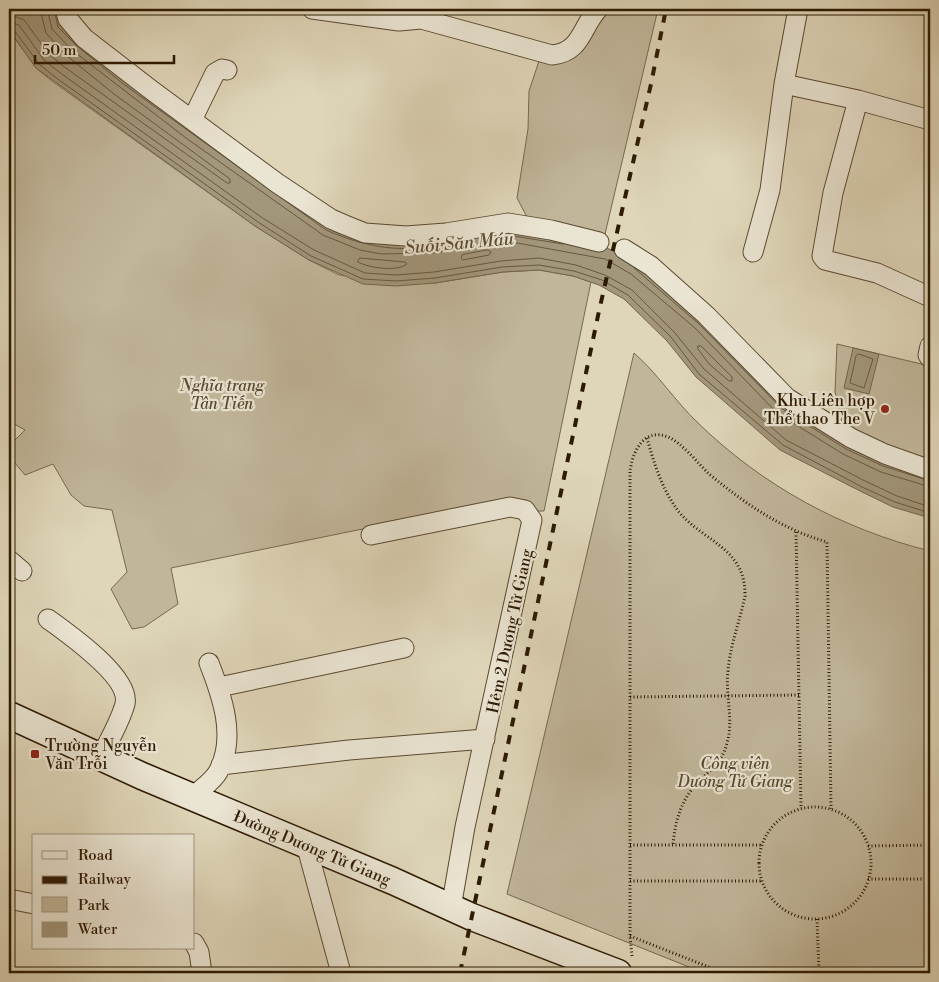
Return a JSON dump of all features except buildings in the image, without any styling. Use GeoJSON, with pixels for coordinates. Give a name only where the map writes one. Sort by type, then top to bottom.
{"type":"FeatureCollection","features":[{"type":"Feature","properties":{"kind":"main road","name":"Đường Dương Tử Giang"},"geometry":{"type":"LineString","coordinates":[[9,715],[101,757],[451,908],[625,965]]}},
{"type":"Feature","properties":{"kind":"street"},"geometry":{"type":"LineString","coordinates":[[65,9],[68,19],[84,38],[192,120],[331,219],[365,233],[382,236],[425,236],[508,223],[599,242]]}},
{"type":"Feature","properties":{"kind":"street"},"geometry":{"type":"LineString","coordinates":[[312,9],[399,21],[421,19],[552,55],[563,54],[572,49],[598,9]]}},
{"type":"Feature","properties":{"kind":"street"},"geometry":{"type":"LineString","coordinates":[[753,252],[770,190],[784,84],[798,9]]}},
{"type":"Feature","properties":{"kind":"street"},"geometry":{"type":"LineString","coordinates":[[192,120],[215,73],[222,69],[227,70]]}},
{"type":"Feature","properties":{"kind":"street"},"geometry":{"type":"LineString","coordinates":[[784,84],[858,100],[930,120]]}},
{"type":"Feature","properties":{"kind":"street"},"geometry":{"type":"LineString","coordinates":[[858,100],[832,193],[822,256],[825,260],[890,278],[930,297]]}},
{"type":"Feature","properties":{"kind":"street"},"geometry":{"type":"LineString","coordinates":[[624,249],[651,266],[706,315],[788,398],[851,438],[885,454],[930,470]]}},
{"type":"Feature","properties":{"kind":"street"},"geometry":{"type":"LineString","coordinates":[[930,346],[928,355],[930,358]]}},
{"type":"Feature","properties":{"kind":"street","name":"Hẻm 2 Dương Tử Giang"},"geometry":{"type":"LineString","coordinates":[[371,535],[510,507],[525,510],[532,520],[465,827],[451,908]]}},
{"type":"Feature","properties":{"kind":"street"},"geometry":{"type":"LineString","coordinates":[[48,618],[95,656],[110,672],[125,694],[125,704],[101,757]]}},
{"type":"Feature","properties":{"kind":"street"},"geometry":{"type":"LineString","coordinates":[[219,687],[404,648]]}},
{"type":"Feature","properties":{"kind":"street"},"geometry":{"type":"LineString","coordinates":[[193,797],[217,774],[221,765],[227,735],[219,687],[210,663]]}},
{"type":"Feature","properties":{"kind":"street"},"geometry":{"type":"LineString","coordinates":[[221,765],[348,750],[485,739]]}},
{"type":"Feature","properties":{"kind":"street"},"geometry":{"type":"LineString","coordinates":[[306,844],[341,973]]}},
{"type":"Feature","properties":{"kind":"street"},"geometry":{"type":"LineString","coordinates":[[9,899],[32,904]]}},
{"type":"Feature","properties":{"kind":"street"},"geometry":{"type":"LineString","coordinates":[[195,945],[199,952],[202,973]]}},
{"type":"Feature","properties":{"kind":"path"},"geometry":{"type":"LineString","coordinates":[[625,965],[630,936],[630,472],[637,447],[647,438],[662,435],[675,441],[699,464],[765,516],[796,532],[827,542],[832,809]]}},
{"type":"Feature","properties":{"kind":"path"},"geometry":{"type":"LineString","coordinates":[[647,438],[661,481],[679,511],[696,528],[727,551],[744,576],[745,596],[730,655],[727,696],[730,732],[724,753],[713,769],[692,788],[681,806],[675,825],[673,845]]}},
{"type":"Feature","properties":{"kind":"path"},"geometry":{"type":"LineString","coordinates":[[796,532],[801,808]]}},
{"type":"Feature","properties":{"kind":"path"},"geometry":{"type":"LineString","coordinates":[[630,697],[799,695]]}},
{"type":"Feature","properties":{"kind":"path"},"geometry":{"type":"LineString","coordinates":[[819,807],[832,809],[841,813],[855,824],[868,846],[871,861],[868,879],[862,894],[854,903],[834,916],[817,919],[800,917],[779,906],[771,898],[762,881],[759,865],[762,845],[776,822],[785,815],[801,808],[819,807]]}},
{"type":"Feature","properties":{"kind":"path"},"geometry":{"type":"LineString","coordinates":[[630,845],[762,845]]}},
{"type":"Feature","properties":{"kind":"path"},"geometry":{"type":"LineString","coordinates":[[868,846],[930,846]]}},
{"type":"Feature","properties":{"kind":"path"},"geometry":{"type":"LineString","coordinates":[[868,879],[930,879]]}},
{"type":"Feature","properties":{"kind":"path"},"geometry":{"type":"LineString","coordinates":[[630,881],[762,881]]}},
{"type":"Feature","properties":{"kind":"path"},"geometry":{"type":"LineString","coordinates":[[817,919],[819,973]]}},
{"type":"Feature","properties":{"kind":"path"},"geometry":{"type":"LineString","coordinates":[[630,936],[724,973]]}},
{"type":"Feature","properties":{"kind":"green space"},"geometry":{"type":"Polygon","coordinates":[[[607,9],[658,9],[605,234],[528,219],[517,198],[528,129],[529,91],[540,58],[566,62],[607,9]]]}},
{"type":"Feature","properties":{"kind":"green space","name":"Nghĩa trang Tân Tiến"},"geometry":{"type":"Polygon","coordinates":[[[9,30],[36,68],[52,81],[255,226],[309,260],[339,275],[435,283],[503,272],[539,270],[573,276],[591,282],[544,511],[535,511],[510,499],[171,568],[178,604],[144,627],[132,629],[111,589],[127,572],[112,510],[84,506],[71,495],[53,464],[25,475],[9,456],[9,446],[25,430],[9,421],[9,30]]]}},
{"type":"Feature","properties":{"kind":"green space","name":"Khu Liên hợp Thể thao The V"},"geometry":{"type":"Polygon","coordinates":[[[837,344],[930,366],[930,463],[844,427],[835,392],[837,344]]]}},
{"type":"Feature","properties":{"kind":"green space","name":"Công viên Dương Tử Giang"},"geometry":{"type":"Polygon","coordinates":[[[634,353],[698,423],[723,446],[777,485],[805,502],[866,531],[930,551],[930,973],[704,973],[507,894],[634,353]]]}},
{"type":"Feature","properties":{"kind":"water","name":"Suối Săn Máu"},"geometry":{"type":"Polygon","coordinates":[[[9,9],[58,9],[329,225],[506,230],[609,249],[630,259],[703,320],[783,404],[930,476],[930,518],[893,507],[780,450],[696,377],[667,341],[624,299],[599,285],[573,276],[539,270],[503,272],[435,283],[396,286],[363,284],[309,260],[255,226],[36,68],[9,30],[9,9]]]}},
{"type":"Feature","properties":{"kind":"water"},"geometry":{"type":"Polygon","coordinates":[[[853,348],[879,354],[869,394],[844,388],[853,348]]]}},
{"type":"Feature","properties":{"kind":"railway"},"geometry":{"type":"LineString","coordinates":[[460,973],[599,311],[651,84],[666,9]]}},
{"type":"Feature","properties":{"kind":"place","name":"Khu Liên hợp Thể thao The V"},"geometry":{"type":"Point","coordinates":[885,409]}},
{"type":"Feature","properties":{"kind":"place","name":"Trường Nguyễn Văn Trỗi"},"geometry":{"type":"Point","coordinates":[35,754]}}]}
